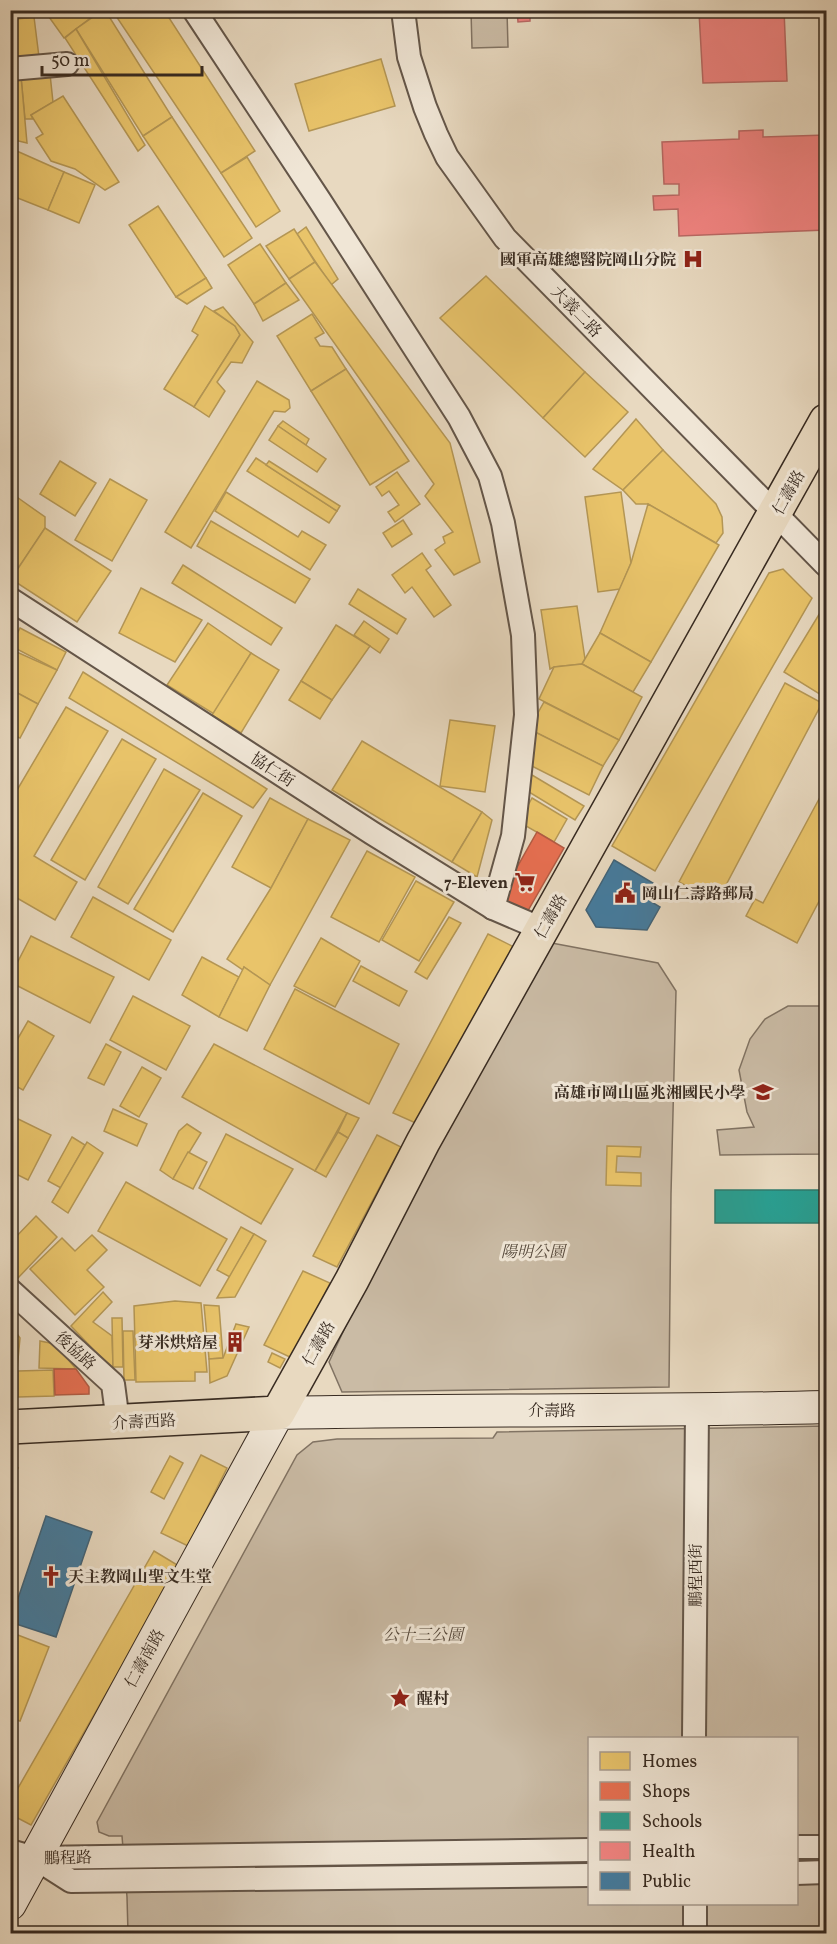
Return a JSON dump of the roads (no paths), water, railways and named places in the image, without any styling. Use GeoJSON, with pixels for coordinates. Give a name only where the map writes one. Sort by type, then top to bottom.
{"type":"FeatureCollection","features":[{"type":"Feature","properties":{"kind":"main road","name":"仁壽路"},"geometry":{"type":"LineString","coordinates":[[278,1413],[352,1280],[423,1142],[826,421]]}},
{"type":"Feature","properties":{"kind":"main road","name":"介壽西路"},"geometry":{"type":"LineString","coordinates":[[10,1427],[278,1413]]}},
{"type":"Feature","properties":{"kind":"street"},"geometry":{"type":"LineString","coordinates":[[195,10],[452,407],[490,476],[503,523],[524,635],[526,715],[513,836],[493,908]]}},
{"type":"Feature","properties":{"kind":"street","name":"大義二路"},"geometry":{"type":"LineString","coordinates":[[403,10],[409,57],[424,107],[447,157],[505,238],[826,565]]}},
{"type":"Feature","properties":{"kind":"street"},"geometry":{"type":"LineString","coordinates":[[10,69],[67,64]]}},
{"type":"Feature","properties":{"kind":"street","name":"協仁街"},"geometry":{"type":"LineString","coordinates":[[10,599],[372,833],[493,908],[542,929]]}},
{"type":"Feature","properties":{"kind":"street","name":"後協路"},"geometry":{"type":"LineString","coordinates":[[10,1290],[113,1384],[118,1422]]}},
{"type":"Feature","properties":{"kind":"street","name":"介壽路"},"geometry":{"type":"LineString","coordinates":[[278,1413],[483,1410],[697,1411],[826,1407]]}},
{"type":"Feature","properties":{"kind":"street","name":"鵬程西街"},"geometry":{"type":"LineString","coordinates":[[694,1737],[697,1411]]}},
{"type":"Feature","properties":{"kind":"street","name":"仁壽南路"},"geometry":{"type":"LineString","coordinates":[[10,1904],[23,1854],[278,1413]]}},
{"type":"Feature","properties":{"kind":"street"},"geometry":{"type":"LineString","coordinates":[[798,1847],[826,1847]]}},
{"type":"Feature","properties":{"kind":"street","name":"鵬程路"},"geometry":{"type":"LineString","coordinates":[[23,1854],[588,1850]]}},
{"type":"Feature","properties":{"kind":"street","name":"鵬程路"},"geometry":{"type":"LineString","coordinates":[[23,1854],[71,1881],[588,1875]]}},
{"type":"Feature","properties":{"kind":"street"},"geometry":{"type":"LineString","coordinates":[[798,1873],[826,1872]]}},
{"type":"Feature","properties":{"kind":"street"},"geometry":{"type":"LineString","coordinates":[[694,1905],[694,1934]]}},
{"type":"Feature","properties":{"kind":"place","name":"國軍高雄總醫院岡山分院"},"geometry":{"type":"Point","coordinates":[693,259]}},
{"type":"Feature","properties":{"kind":"place","name":"7-Eleven"},"geometry":{"type":"Point","coordinates":[525,882]}},
{"type":"Feature","properties":{"kind":"place","name":"岡山仁壽路郵局"},"geometry":{"type":"Point","coordinates":[625,893]}},
{"type":"Feature","properties":{"kind":"place","name":"高雄市岡山區兆湘國民小學"},"geometry":{"type":"Point","coordinates":[763,1092]}},
{"type":"Feature","properties":{"kind":"place","name":"芽米烘焙屋"},"geometry":{"type":"Point","coordinates":[235,1342]}},
{"type":"Feature","properties":{"kind":"place","name":"天主教岡山聖文生堂"},"geometry":{"type":"Point","coordinates":[51,1576]}},
{"type":"Feature","properties":{"kind":"place","name":"醒村"},"geometry":{"type":"Point","coordinates":[400,1698]}},
{"type":"Feature","properties":{"kind":"park label","name":"陽明公園"},"geometry":{"type":"Point","coordinates":[533,1251]}},
{"type":"Feature","properties":{"kind":"park label","name":"公十三公園"},"geometry":{"type":"Point","coordinates":[423,1634]}}]}
